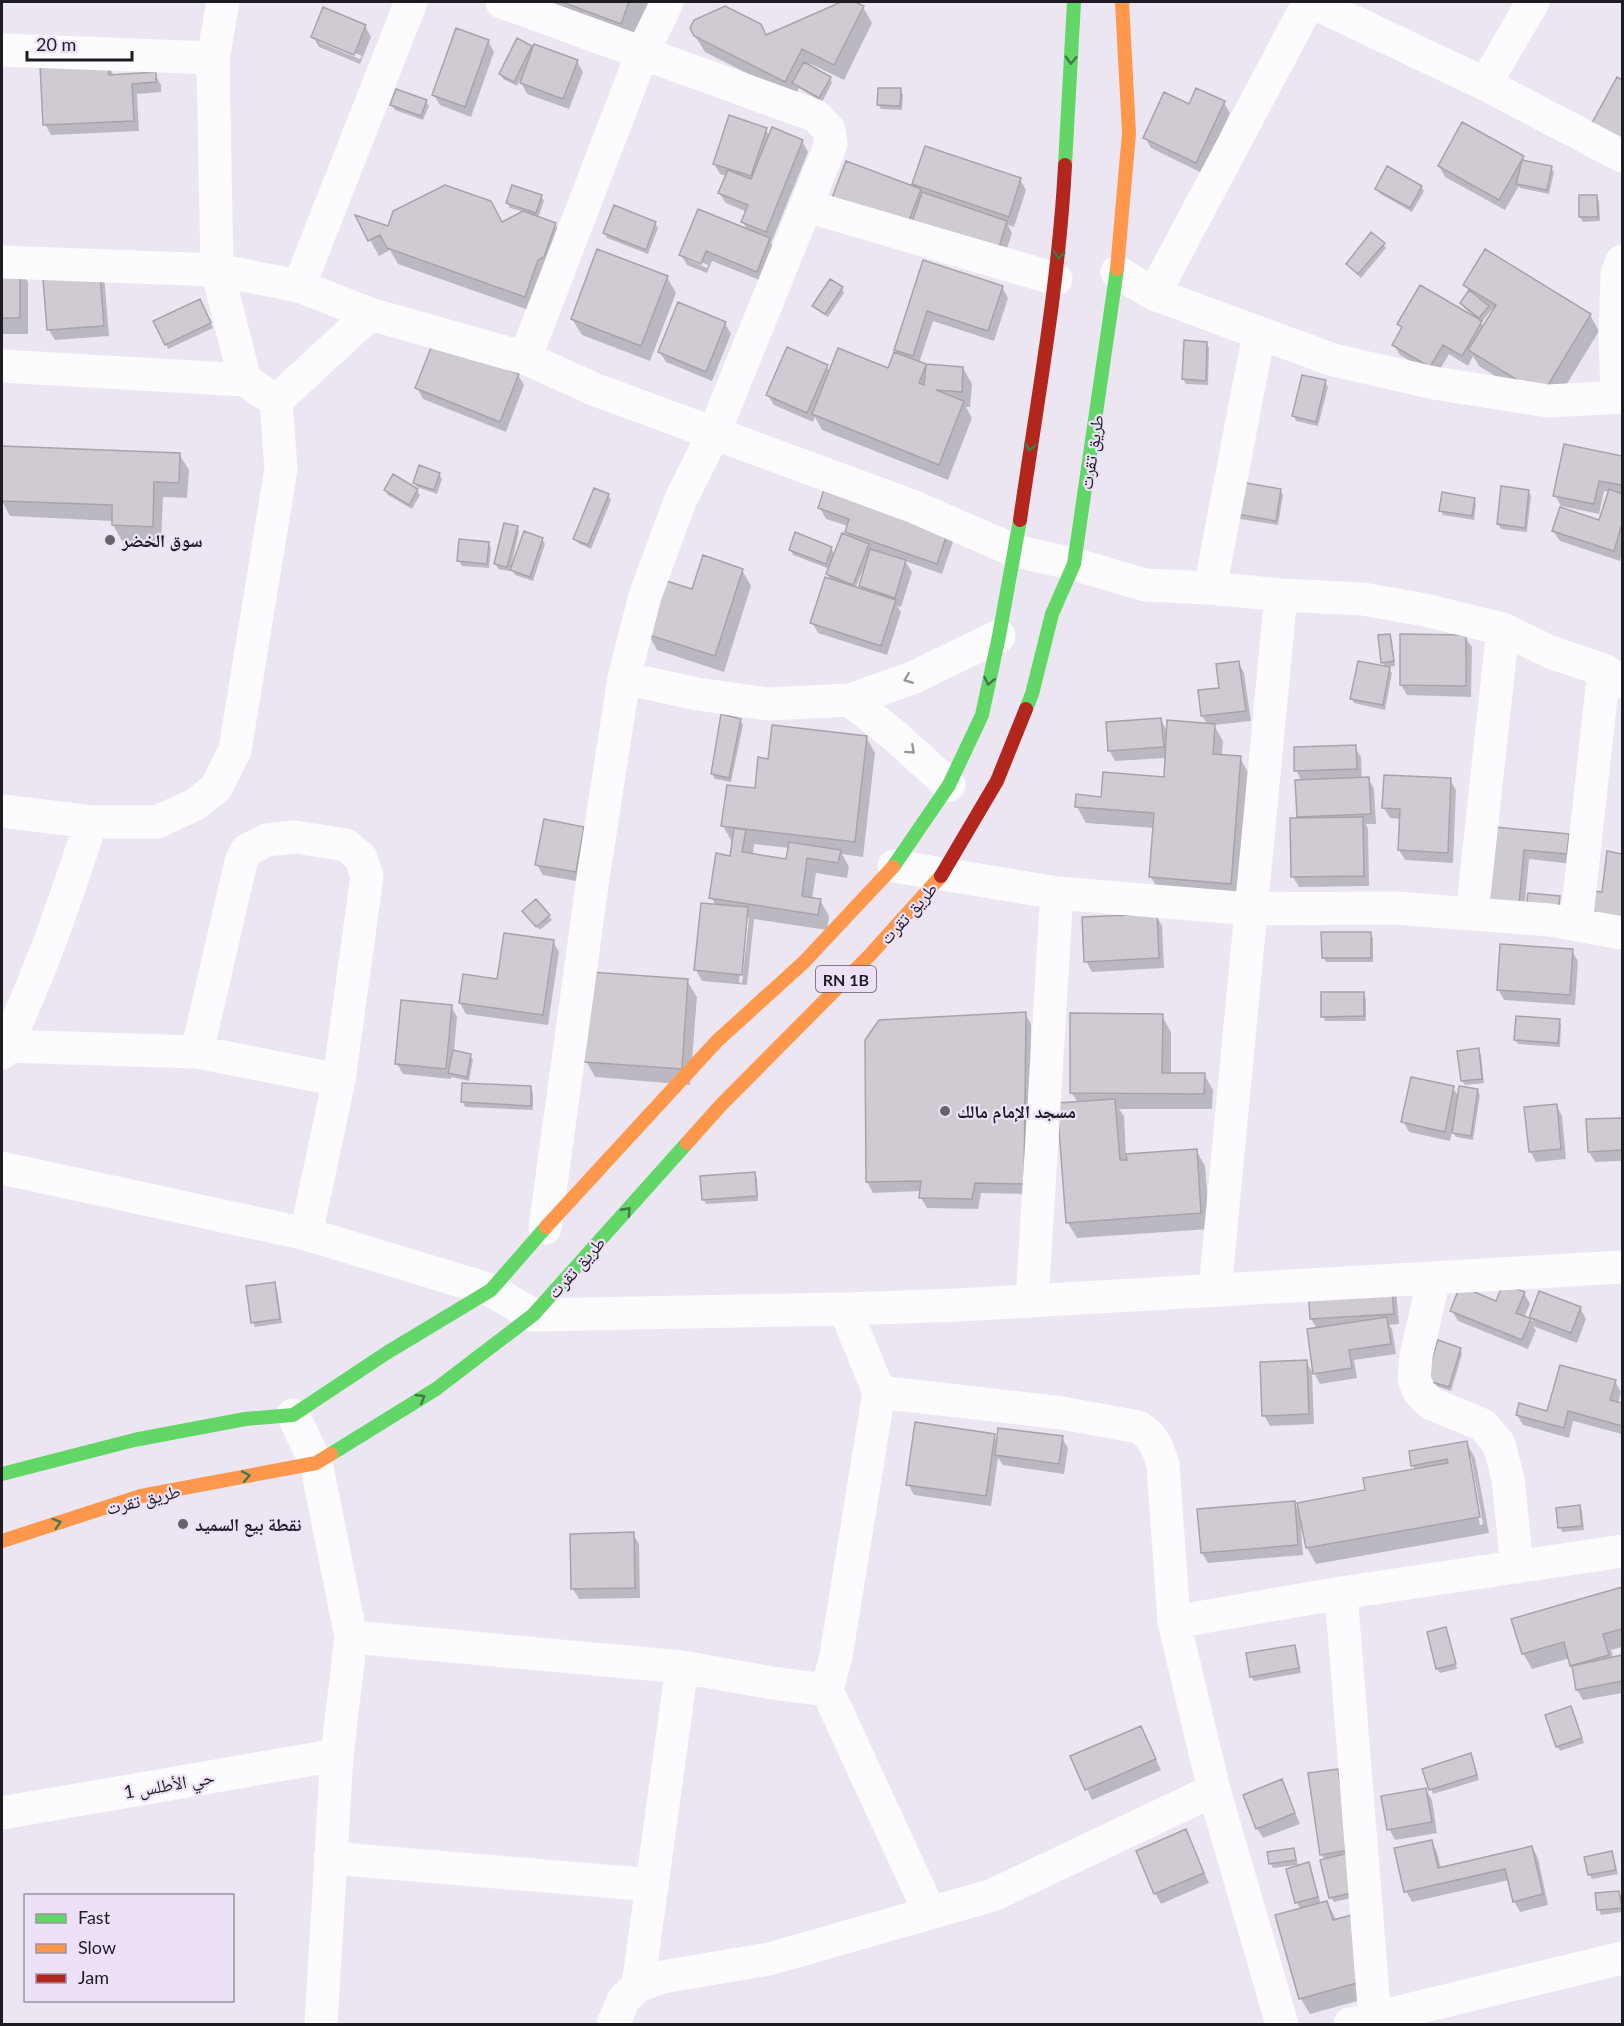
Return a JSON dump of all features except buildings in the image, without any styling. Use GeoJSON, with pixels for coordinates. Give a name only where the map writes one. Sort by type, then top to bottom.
{"type":"FeatureCollection","features":[{"type":"Feature","properties":{"kind":"main road","name":"RN 1B"},"geometry":{"type":"LineString","coordinates":[[2,1474],[134,1440],[245,1419],[293,1415],[388,1352],[491,1290],[717,1041],[804,962],[894,866],[949,785],[982,715],[999,636],[1015,551],[1056,279],[1064,201],[1074,2]]}},
{"type":"Feature","properties":{"kind":"main road","name":"طريق تقرت"},"geometry":{"type":"LineString","coordinates":[[2,1541],[141,1496],[316,1463],[436,1389],[533,1315],[721,1105],[870,955],[943,874],[998,782],[1032,694],[1052,614],[1074,564],[1117,272],[1129,133],[1122,2]]}},
{"type":"Feature","properties":{"kind":"street"},"geometry":{"type":"LineString","coordinates":[[223,2],[213,58],[216,270],[245,380]]}},
{"type":"Feature","properties":{"kind":"street"},"geometry":{"type":"LineString","coordinates":[[299,286],[411,2]]}},
{"type":"Feature","properties":{"kind":"street"},"geometry":{"type":"LineString","coordinates":[[502,2],[816,116],[829,130],[831,144],[714,433],[676,512],[645,597],[624,678],[592,879],[545,1228]]}},
{"type":"Feature","properties":{"kind":"street"},"geometry":{"type":"LineString","coordinates":[[525,358],[642,54],[667,2]]}},
{"type":"Feature","properties":{"kind":"street"},"geometry":{"type":"LineString","coordinates":[[1154,294],[1310,2],[1485,84],[1623,156]]}},
{"type":"Feature","properties":{"kind":"street"},"geometry":{"type":"LineString","coordinates":[[1485,84],[1533,2]]}},
{"type":"Feature","properties":{"kind":"street"},"geometry":{"type":"LineString","coordinates":[[2,50],[213,58]]}},
{"type":"Feature","properties":{"kind":"street"},"geometry":{"type":"LineString","coordinates":[[807,206],[1056,279]]}},
{"type":"Feature","properties":{"kind":"street"},"geometry":{"type":"LineString","coordinates":[[1117,272],[1154,294],[1333,360],[1434,383],[1548,400],[1620,397],[1615,336],[1617,274],[1623,261]]}},
{"type":"Feature","properties":{"kind":"street"},"geometry":{"type":"LineString","coordinates":[[2,262],[216,270],[299,286],[370,314],[525,358],[596,390],[912,506],[1015,551],[1074,564],[1145,585],[1363,599],[1425,609],[1503,629],[1550,652],[1613,676],[1576,925]]}},
{"type":"Feature","properties":{"kind":"street"},"geometry":{"type":"LineString","coordinates":[[276,401],[370,314]]}},
{"type":"Feature","properties":{"kind":"street"},"geometry":{"type":"LineString","coordinates":[[1210,588],[1259,333]]}},
{"type":"Feature","properties":{"kind":"street"},"geometry":{"type":"LineString","coordinates":[[2,366],[245,380],[276,401]]}},
{"type":"Feature","properties":{"kind":"street"},"geometry":{"type":"LineString","coordinates":[[2,811],[91,822],[157,822],[194,806],[216,788],[235,750],[281,469],[276,401]]}},
{"type":"Feature","properties":{"kind":"street"},"geometry":{"type":"LineString","coordinates":[[1215,1290],[1281,595]]}},
{"type":"Feature","properties":{"kind":"street"},"geometry":{"type":"LineString","coordinates":[[1472,914],[1503,629]]}},
{"type":"Feature","properties":{"kind":"street"},"geometry":{"type":"LineString","coordinates":[[624,678],[698,694],[768,704],[850,700],[912,678],[999,636]]}},
{"type":"Feature","properties":{"kind":"street"},"geometry":{"type":"LineString","coordinates":[[850,700],[896,736],[949,785]]}},
{"type":"Feature","properties":{"kind":"street"},"geometry":{"type":"LineString","coordinates":[[91,822],[38,975],[3,1049],[197,1052],[339,1080]]}},
{"type":"Feature","properties":{"kind":"street"},"geometry":{"type":"LineString","coordinates":[[197,1052],[241,862],[247,850],[267,840],[296,837],[346,845],[361,858],[367,876],[339,1080],[306,1234]]}},
{"type":"Feature","properties":{"kind":"street"},"geometry":{"type":"LineString","coordinates":[[894,866],[1057,892],[1251,909],[1395,908],[1550,920],[1623,933]]}},
{"type":"Feature","properties":{"kind":"street"},"geometry":{"type":"LineString","coordinates":[[1032,1301],[1057,892]]}},
{"type":"Feature","properties":{"kind":"street"},"geometry":{"type":"LineString","coordinates":[[2,1168],[306,1234],[491,1290],[533,1315],[846,1310],[1623,1267]]}},
{"type":"Feature","properties":{"kind":"street"},"geometry":{"type":"LineString","coordinates":[[1434,1278],[1416,1356],[1414,1379],[1419,1393],[1432,1404],[1483,1425],[1499,1444],[1508,1479],[1517,1567]]}},
{"type":"Feature","properties":{"kind":"street"},"geometry":{"type":"LineString","coordinates":[[846,1310],[879,1392],[836,1656],[827,1690],[930,1913]]}},
{"type":"Feature","properties":{"kind":"street"},"geometry":{"type":"LineString","coordinates":[[879,1392],[1062,1413],[1137,1427],[1149,1433],[1158,1446],[1163,1465],[1174,1622],[1214,1790],[1282,2025]]}},
{"type":"Feature","properties":{"kind":"street"},"geometry":{"type":"LineString","coordinates":[[293,1415],[316,1463],[351,1637],[337,1755],[321,2025]]}},
{"type":"Feature","properties":{"kind":"street"},"geometry":{"type":"LineString","coordinates":[[1174,1622],[1341,1593],[1623,1551]]}},
{"type":"Feature","properties":{"kind":"street"},"geometry":{"type":"LineString","coordinates":[[1341,1593],[1368,2023],[1623,1958]]}},
{"type":"Feature","properties":{"kind":"street"},"geometry":{"type":"LineString","coordinates":[[351,1637],[682,1667],[827,1690]]}},
{"type":"Feature","properties":{"kind":"street"},"geometry":{"type":"LineString","coordinates":[[638,1986],[682,1667]]}},
{"type":"Feature","properties":{"kind":"street","name":"حي الأطلس 1"},"geometry":{"type":"LineString","coordinates":[[2,1813],[337,1755]]}},
{"type":"Feature","properties":{"kind":"street"},"geometry":{"type":"LineString","coordinates":[[614,2025],[624,1999],[638,1986],[662,1977],[770,1959],[993,1895],[1214,1790]]}},
{"type":"Feature","properties":{"kind":"street"},"geometry":{"type":"LineString","coordinates":[[330,1857],[652,1885]]}},
{"type":"Feature","properties":{"kind":"traffic: fast"},"geometry":{"type":"LineString","coordinates":[[1065,165],[1074,2]]}},
{"type":"Feature","properties":{"kind":"traffic: fast"},"geometry":{"type":"LineString","coordinates":[[1026,709],[1032,694],[1052,614],[1074,564],[1117,269]]}},
{"type":"Feature","properties":{"kind":"traffic: fast"},"geometry":{"type":"LineString","coordinates":[[893,867],[949,785],[982,715],[1020,520]]}},
{"type":"Feature","properties":{"kind":"traffic: fast"},"geometry":{"type":"LineString","coordinates":[[331,1454],[436,1389],[533,1315],[687,1143]]}},
{"type":"Feature","properties":{"kind":"traffic: fast"},"geometry":{"type":"LineString","coordinates":[[2,1474],[134,1440],[245,1419],[293,1415],[388,1352],[491,1290],[546,1227]]}},
{"type":"Feature","properties":{"kind":"traffic: slow"},"geometry":{"type":"LineString","coordinates":[[1117,269],[1129,133],[1122,2]]}},
{"type":"Feature","properties":{"kind":"traffic: slow"},"geometry":{"type":"LineString","coordinates":[[546,1227],[717,1041],[804,962],[893,867]]}},
{"type":"Feature","properties":{"kind":"traffic: slow"},"geometry":{"type":"LineString","coordinates":[[687,1143],[721,1105],[870,955],[941,876]]}},
{"type":"Feature","properties":{"kind":"traffic: slow"},"geometry":{"type":"LineString","coordinates":[[2,1541],[141,1496],[316,1463],[331,1454]]}},
{"type":"Feature","properties":{"kind":"traffic: jam"},"geometry":{"type":"LineString","coordinates":[[1020,520],[1053,299],[1065,165]]}},
{"type":"Feature","properties":{"kind":"traffic: jam"},"geometry":{"type":"LineString","coordinates":[[941,876],[997,781],[1026,709]]}},
{"type":"Feature","properties":{"kind":"place","name":"سوق الخضر"},"geometry":{"type":"Point","coordinates":[110,540]}},
{"type":"Feature","properties":{"kind":"place","name":"مسجد الإمام مالك"},"geometry":{"type":"Point","coordinates":[945,1111]}},
{"type":"Feature","properties":{"kind":"place","name":"نقطة بيع السميد"},"geometry":{"type":"Point","coordinates":[183,1524]}}]}
